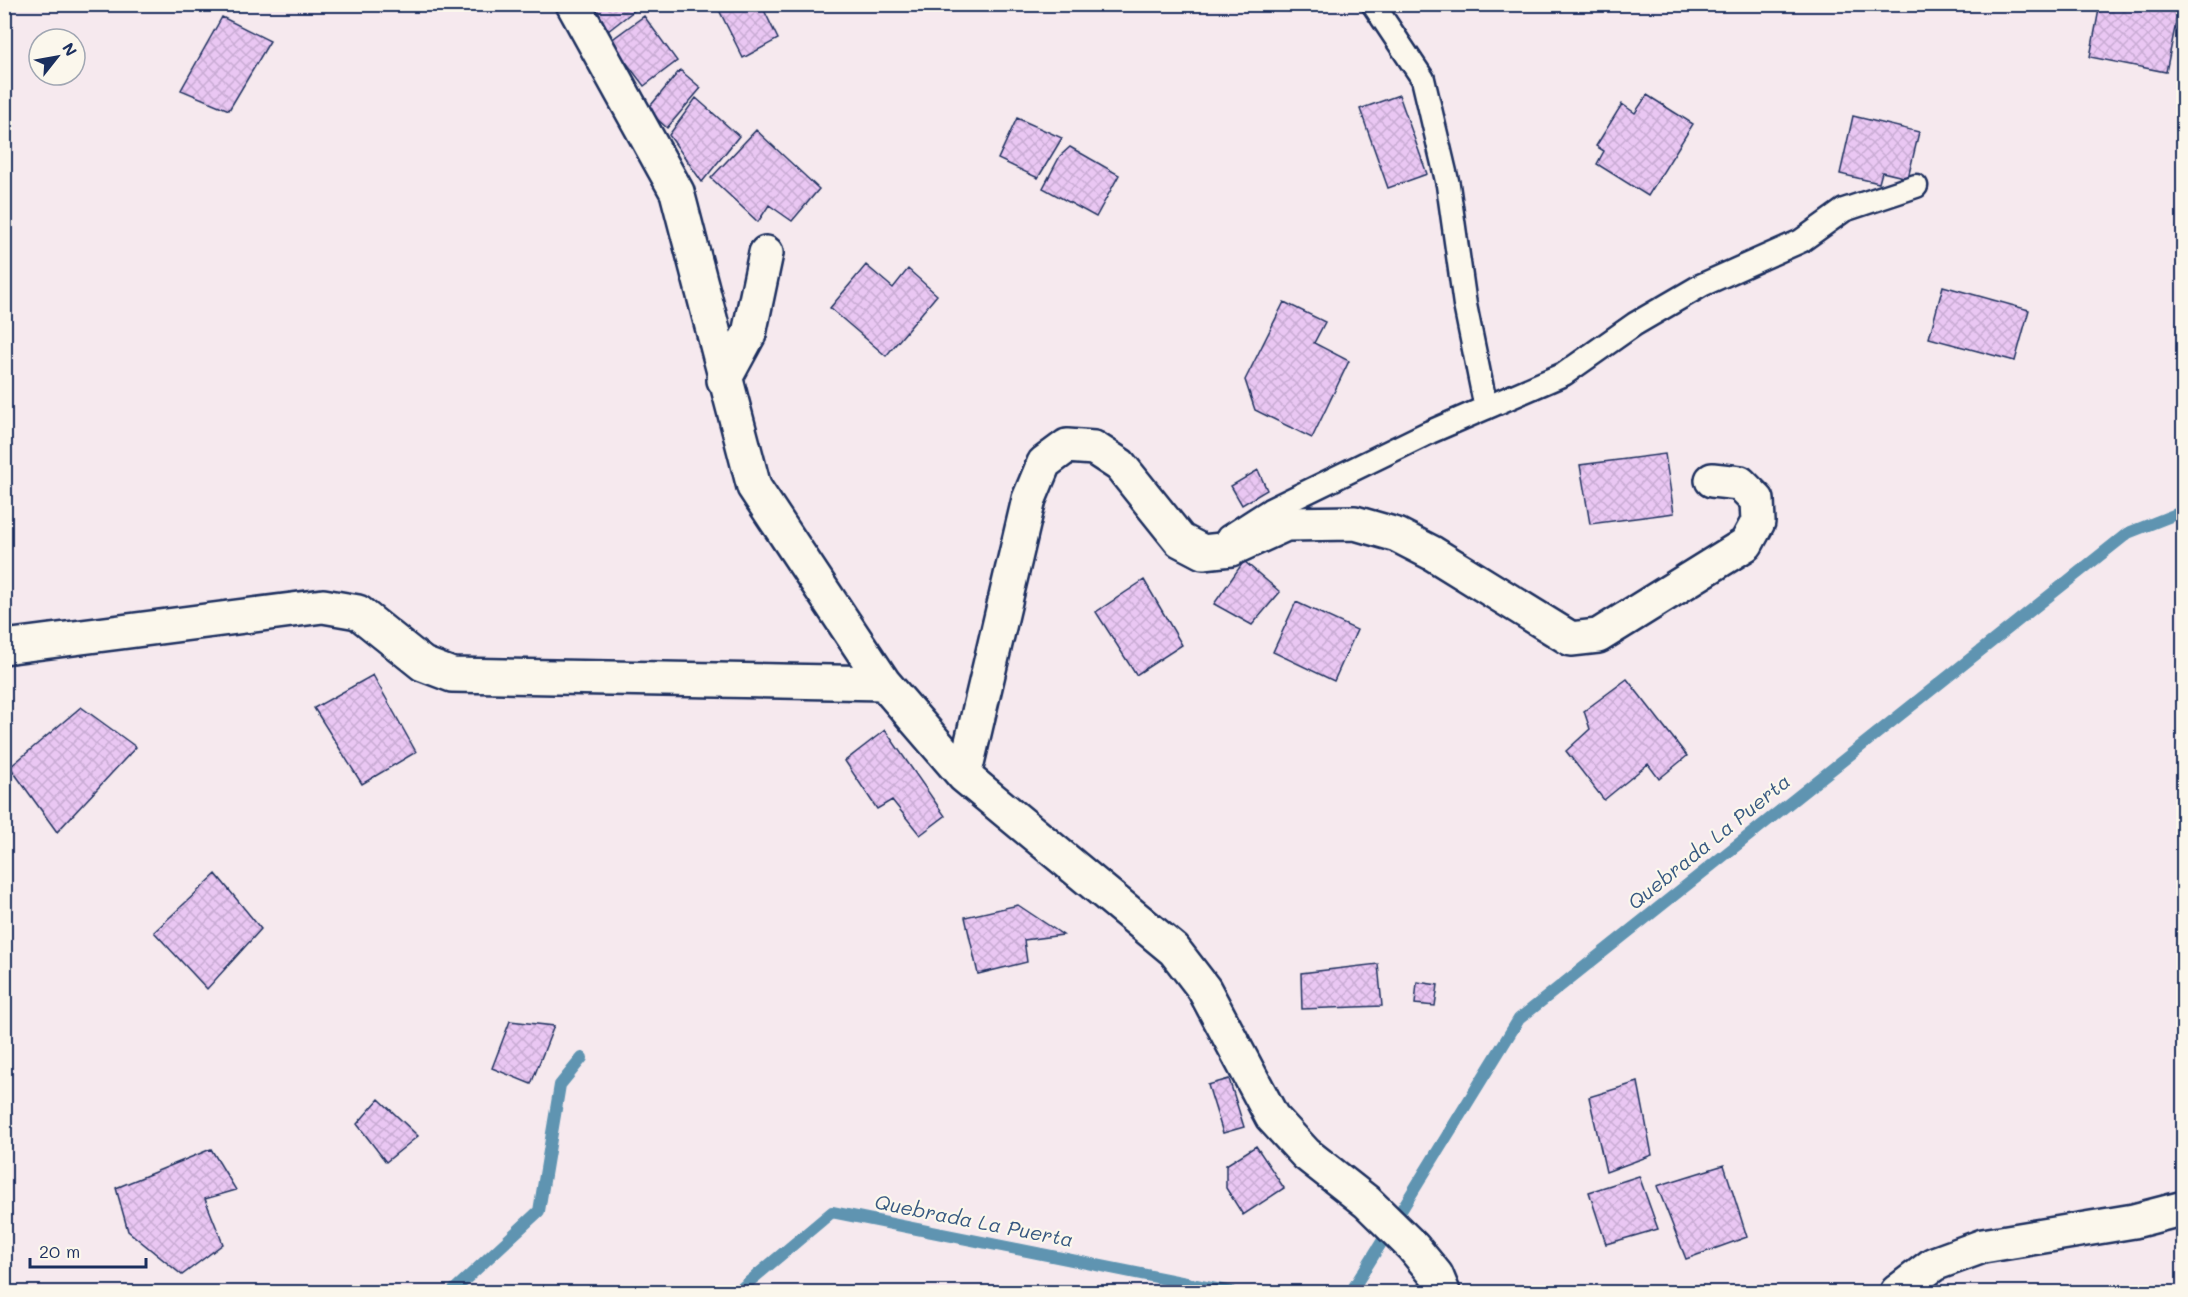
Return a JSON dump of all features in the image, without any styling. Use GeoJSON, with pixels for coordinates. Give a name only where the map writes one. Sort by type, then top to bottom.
{"type":"FeatureCollection","features":[{"type":"Feature","properties":{"kind":"street"},"geometry":{"type":"LineString","coordinates":[[573,4],[677,192],[724,380],[754,487],[884,683],[964,776],[1174,950],[1204,989],[1272,1117],[1306,1154],[1366,1202],[1413,1247],[1436,1275],[1443,1293]]}},
{"type":"Feature","properties":{"kind":"street"},"geometry":{"type":"LineString","coordinates":[[724,380],[749,334],[766,253]]}},
{"type":"Feature","properties":{"kind":"street"},"geometry":{"type":"LineString","coordinates":[[964,776],[1029,499],[1044,463],[1067,446],[1094,448],[1120,465],[1180,540],[1203,552],[1231,549],[1286,524],[1355,523],[1397,535],[1432,553],[1571,639],[1598,636],[1746,544],[1758,522],[1757,500],[1740,483],[1712,480]]}},
{"type":"Feature","properties":{"kind":"street"},"geometry":{"type":"LineString","coordinates":[[4,647],[323,606],[358,612],[423,664],[452,675],[884,683]]}},
{"type":"Feature","properties":{"kind":"street"},"geometry":{"type":"LineString","coordinates":[[1897,1293],[1935,1264],[1983,1246],[2134,1221],[2184,1208]]}},
{"type":"Feature","properties":{"kind":"lane"},"geometry":{"type":"LineString","coordinates":[[1373,4],[1422,79],[1448,185],[1465,305],[1486,408]]}},
{"type":"Feature","properties":{"kind":"lane"},"geometry":{"type":"LineString","coordinates":[[1203,552],[1270,510],[1430,432],[1564,374],[1644,318],[1702,285],[1801,241],[1844,210],[1916,186]]}},
{"type":"Feature","properties":{"kind":"building"},"geometry":{"type":"Polygon","coordinates":[[[585,4],[639,4],[640,6],[603,35],[585,4]]]}},
{"type":"Feature","properties":{"kind":"building"},"geometry":{"type":"Polygon","coordinates":[[[716,4],[761,4],[778,39],[743,58],[716,4]]]}},
{"type":"Feature","properties":{"kind":"building"},"geometry":{"type":"Polygon","coordinates":[[[2100,4],[2163,4],[2179,8],[2166,72],[2090,57],[2100,4]]]}},
{"type":"Feature","properties":{"kind":"building"},"geometry":{"type":"Polygon","coordinates":[[[644,16],[677,61],[644,86],[610,41],[644,16]]]}},
{"type":"Feature","properties":{"kind":"building"},"geometry":{"type":"Polygon","coordinates":[[[222,17],[270,41],[229,110],[181,90],[222,17]]]}},
{"type":"Feature","properties":{"kind":"building"},"geometry":{"type":"Polygon","coordinates":[[[680,70],[701,88],[667,128],[647,110],[680,70]]]}},
{"type":"Feature","properties":{"kind":"building"},"geometry":{"type":"Polygon","coordinates":[[[1399,95],[1427,174],[1388,188],[1360,109],[1399,95]]]}},
{"type":"Feature","properties":{"kind":"building"},"geometry":{"type":"Polygon","coordinates":[[[1647,95],[1693,124],[1648,196],[1597,164],[1604,151],[1596,146],[1622,104],[1635,113],[1647,95]]]}},
{"type":"Feature","properties":{"kind":"building"},"geometry":{"type":"Polygon","coordinates":[[[696,98],[739,136],[702,182],[669,135],[696,98]]]}},
{"type":"Feature","properties":{"kind":"building"},"geometry":{"type":"Polygon","coordinates":[[[1853,116],[1919,132],[1908,178],[1882,172],[1879,183],[1840,174],[1853,116]]]}},
{"type":"Feature","properties":{"kind":"building"},"geometry":{"type":"Polygon","coordinates":[[[1017,118],[1062,138],[1038,178],[998,159],[1017,118]]]}},
{"type":"Feature","properties":{"kind":"building"},"geometry":{"type":"Polygon","coordinates":[[[756,130],[819,189],[792,221],[769,205],[758,222],[711,178],[756,130]]]}},
{"type":"Feature","properties":{"kind":"building"},"geometry":{"type":"Polygon","coordinates":[[[1070,147],[1119,175],[1096,217],[1043,188],[1060,156],[1070,147]]]}},
{"type":"Feature","properties":{"kind":"building"},"geometry":{"type":"Polygon","coordinates":[[[866,265],[893,288],[908,269],[937,295],[886,356],[830,308],[866,265]]]}},
{"type":"Feature","properties":{"kind":"building"},"geometry":{"type":"Polygon","coordinates":[[[1943,286],[2029,310],[2015,361],[1929,338],[1943,286]]]}},
{"type":"Feature","properties":{"kind":"building"},"geometry":{"type":"Polygon","coordinates":[[[1284,302],[1325,322],[1314,343],[1349,361],[1312,438],[1255,410],[1245,380],[1284,302]]]}},
{"type":"Feature","properties":{"kind":"building"},"geometry":{"type":"Polygon","coordinates":[[[1665,454],[1674,513],[1590,524],[1580,465],[1665,454]]]}},
{"type":"Feature","properties":{"kind":"building"},"geometry":{"type":"Polygon","coordinates":[[[1258,470],[1267,490],[1242,505],[1231,486],[1258,470]]]}},
{"type":"Feature","properties":{"kind":"building"},"geometry":{"type":"Polygon","coordinates":[[[1244,561],[1280,592],[1252,625],[1214,604],[1244,561]]]}},
{"type":"Feature","properties":{"kind":"building"},"geometry":{"type":"Polygon","coordinates":[[[1144,580],[1182,645],[1136,675],[1096,612],[1144,580]]]}},
{"type":"Feature","properties":{"kind":"building"},"geometry":{"type":"Polygon","coordinates":[[[1296,602],[1357,630],[1334,681],[1273,652],[1296,602]]]}},
{"type":"Feature","properties":{"kind":"building"},"geometry":{"type":"Polygon","coordinates":[[[373,675],[416,752],[362,784],[314,708],[373,675]]]}},
{"type":"Feature","properties":{"kind":"building"},"geometry":{"type":"Polygon","coordinates":[[[1627,679],[1687,756],[1659,779],[1648,764],[1604,800],[1566,751],[1590,729],[1584,711],[1627,679]]]}},
{"type":"Feature","properties":{"kind":"building"},"geometry":{"type":"Polygon","coordinates":[[[81,707],[136,747],[57,832],[10,767],[81,707]]]}},
{"type":"Feature","properties":{"kind":"building"},"geometry":{"type":"Polygon","coordinates":[[[885,730],[945,816],[920,835],[892,800],[877,809],[845,761],[885,730]]]}},
{"type":"Feature","properties":{"kind":"building"},"geometry":{"type":"Polygon","coordinates":[[[216,874],[261,929],[207,989],[154,932],[216,874]]]}},
{"type":"Feature","properties":{"kind":"building"},"geometry":{"type":"Polygon","coordinates":[[[1018,905],[1063,935],[1024,940],[1027,962],[978,974],[965,917],[1018,905]]]}},
{"type":"Feature","properties":{"kind":"building"},"geometry":{"type":"Polygon","coordinates":[[[1378,964],[1382,1006],[1302,1009],[1301,973],[1378,964]]]}},
{"type":"Feature","properties":{"kind":"building"},"geometry":{"type":"Polygon","coordinates":[[[1417,982],[1438,985],[1435,1006],[1415,1004],[1417,982]]]}},
{"type":"Feature","properties":{"kind":"building"},"geometry":{"type":"Polygon","coordinates":[[[510,1021],[554,1026],[531,1084],[492,1068],[510,1021]]]}},
{"type":"Feature","properties":{"kind":"building"},"geometry":{"type":"Polygon","coordinates":[[[1229,1079],[1244,1127],[1223,1133],[1208,1085],[1229,1079]]]}},
{"type":"Feature","properties":{"kind":"building"},"geometry":{"type":"Polygon","coordinates":[[[1638,1082],[1652,1155],[1606,1172],[1589,1097],[1638,1082]]]}},
{"type":"Feature","properties":{"kind":"building"},"geometry":{"type":"Polygon","coordinates":[[[379,1099],[418,1136],[386,1162],[357,1124],[379,1099]]]}},
{"type":"Feature","properties":{"kind":"building"},"geometry":{"type":"Polygon","coordinates":[[[1256,1146],[1284,1188],[1243,1215],[1226,1188],[1226,1165],[1256,1146]]]}},
{"type":"Feature","properties":{"kind":"building"},"geometry":{"type":"Polygon","coordinates":[[[211,1149],[236,1190],[205,1199],[223,1244],[182,1275],[128,1231],[116,1188],[211,1149]]]}},
{"type":"Feature","properties":{"kind":"building"},"geometry":{"type":"Polygon","coordinates":[[[1724,1165],[1747,1237],[1686,1259],[1657,1186],[1724,1165]]]}},
{"type":"Feature","properties":{"kind":"building"},"geometry":{"type":"Polygon","coordinates":[[[1639,1176],[1658,1229],[1606,1244],[1589,1192],[1639,1176]]]}},
{"type":"Feature","properties":{"kind":"waterway","name":"Quebrada La Puerta"},"geometry":{"type":"LineString","coordinates":[[1351,1292],[1519,1019],[2128,533],[2184,511]]}},
{"type":"Feature","properties":{"kind":"waterway"},"geometry":{"type":"LineString","coordinates":[[452,1292],[539,1211],[560,1085],[582,1058]]}},
{"type":"Feature","properties":{"kind":"waterway","name":"Quebrada La Puerta"},"geometry":{"type":"LineString","coordinates":[[737,1292],[832,1212],[1231,1292]]}}]}
